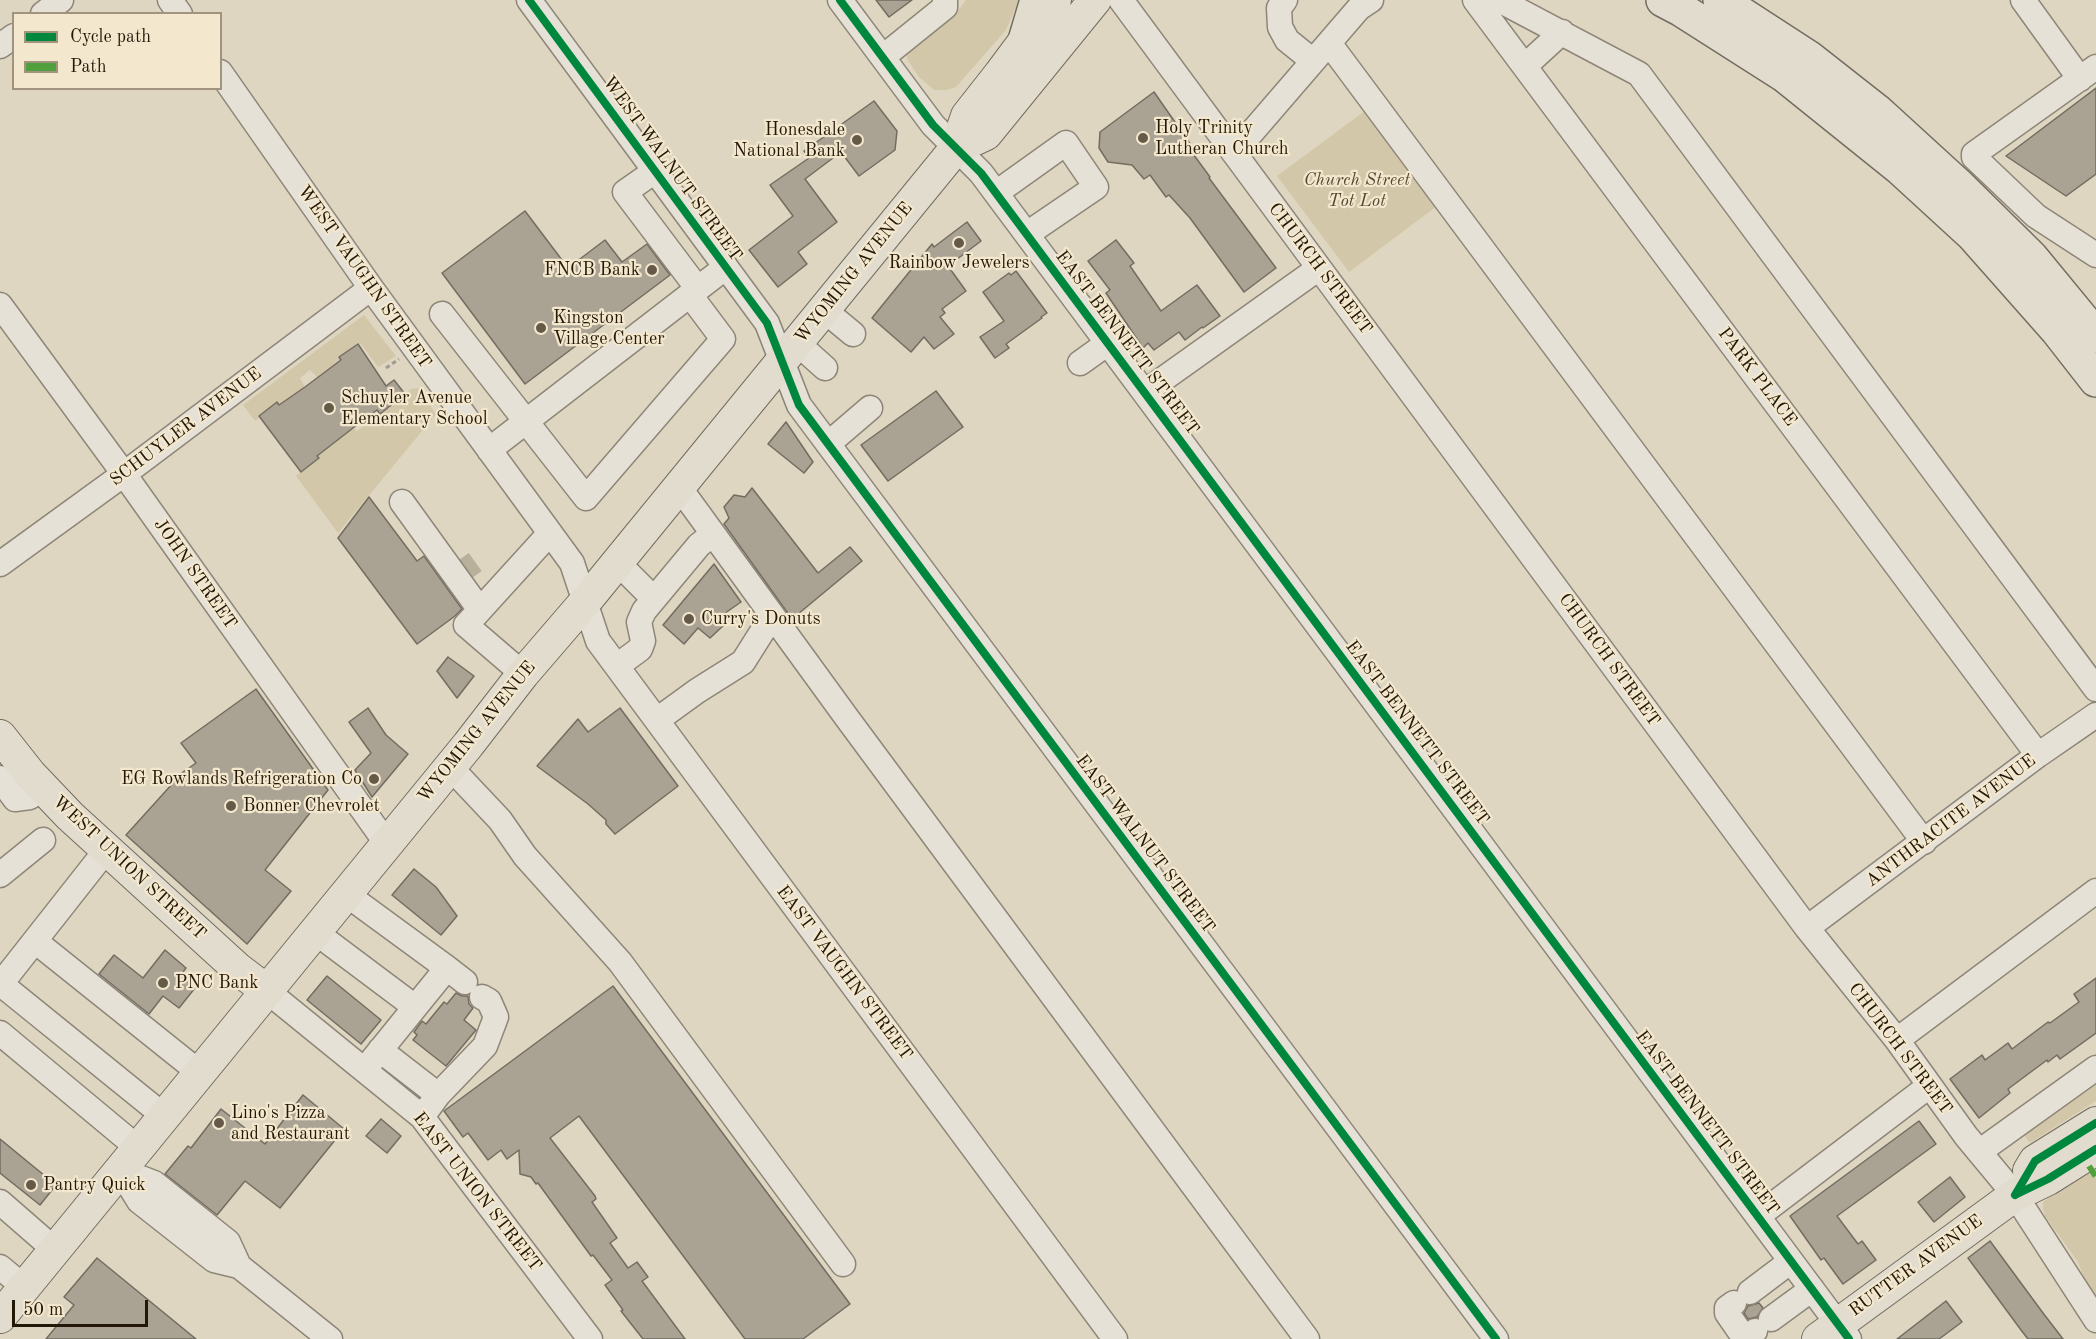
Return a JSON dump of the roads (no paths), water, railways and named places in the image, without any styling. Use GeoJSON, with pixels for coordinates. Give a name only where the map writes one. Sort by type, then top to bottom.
{"type":"FeatureCollection","features":[{"type":"Feature","properties":{"kind":"highway"},"geometry":{"type":"LineString","coordinates":[[1024,44],[1037,0]]}},
{"type":"Feature","properties":{"kind":"highway"},"geometry":{"type":"LineString","coordinates":[[1662,0],[1682,10],[1784,75],[1901,169],[1973,235],[2057,330],[2096,380]]}},
{"type":"Feature","properties":{"kind":"highway"},"geometry":{"type":"LineString","coordinates":[[1720,0],[1808,57],[1878,112],[1959,186],[2031,257],[2096,336]]}},
{"type":"Feature","properties":{"kind":"main road","name":"WYOMING AVENUE"},"geometry":{"type":"LineString","coordinates":[[0,1317],[450,767],[523,674],[585,602],[956,148],[967,116],[1024,44],[1055,0]]}},
{"type":"Feature","properties":{"kind":"main road","name":"WYOMING AVENUE"},"geometry":{"type":"LineString","coordinates":[[956,148],[986,134],[1095,0]]}},
{"type":"Feature","properties":{"kind":"main road","name":"WEST UNION STREET"},"geometry":{"type":"LineString","coordinates":[[2,742],[43,788],[107,849],[238,969],[267,991]]}},
{"type":"Feature","properties":{"kind":"main road","name":"RUTTER AVENUE"},"geometry":{"type":"LineString","coordinates":[[2015,1195],[2035,1161],[2096,1123]]}},
{"type":"Feature","properties":{"kind":"main road","name":"RUTTER AVENUE"},"geometry":{"type":"LineString","coordinates":[[1835,1334],[2015,1195],[2048,1179],[2096,1149]]}},
{"type":"Feature","properties":{"kind":"street"},"geometry":{"type":"LineString","coordinates":[[46,12],[61,0]]}},
{"type":"Feature","properties":{"kind":"street","name":"WEST WALNUT STREET"},"geometry":{"type":"LineString","coordinates":[[529,0],[789,352]]}},
{"type":"Feature","properties":{"kind":"street","name":"EAST BENNETT STREET"},"geometry":{"type":"LineString","coordinates":[[840,0],[933,125],[981,173],[1145,392],[1812,1289],[1835,1334]]}},
{"type":"Feature","properties":{"kind":"street"},"geometry":{"type":"LineString","coordinates":[[883,57],[945,7],[945,0]]}},
{"type":"Feature","properties":{"kind":"street","name":"CHURCH STREET"},"geometry":{"type":"LineString","coordinates":[[1121,0],[1807,928],[1897,1040],[1978,1152],[2015,1195],[2096,1320]]}},
{"type":"Feature","properties":{"kind":"street"},"geometry":{"type":"LineString","coordinates":[[1285,0],[1279,8],[1280,27],[1287,40],[1313,61]]}},
{"type":"Feature","properties":{"kind":"street"},"geometry":{"type":"LineString","coordinates":[[1234,153],[1359,8],[1371,0]]}},
{"type":"Feature","properties":{"kind":"street","name":"PARK PLACE"},"geometry":{"type":"LineString","coordinates":[[1475,0],[2038,755]]}},
{"type":"Feature","properties":{"kind":"street"},"geometry":{"type":"LineString","coordinates":[[1499,0],[1639,74],[2096,689]]}},
{"type":"Feature","properties":{"kind":"street"},"geometry":{"type":"LineString","coordinates":[[2023,0],[2088,73],[1974,154],[1974,157],[2036,216],[2096,255]]}},
{"type":"Feature","properties":{"kind":"street"},"geometry":{"type":"LineString","coordinates":[[1525,66],[1562,32]]}},
{"type":"Feature","properties":{"kind":"street"},"geometry":{"type":"LineString","coordinates":[[1329,43],[1924,842]]}},
{"type":"Feature","properties":{"kind":"street","name":"WEST VAUGHN STREET"},"geometry":{"type":"LineString","coordinates":[[222,75],[370,288],[572,563],[585,602]]}},
{"type":"Feature","properties":{"kind":"street"},"geometry":{"type":"LineString","coordinates":[[996,193],[1066,143],[1096,188],[1027,234]]}},
{"type":"Feature","properties":{"kind":"street"},"geometry":{"type":"LineString","coordinates":[[442,314],[586,498],[723,339],[694,292],[625,192],[655,171]]}},
{"type":"Feature","properties":{"kind":"street"},"geometry":{"type":"LineString","coordinates":[[489,450],[726,267]]}},
{"type":"Feature","properties":{"kind":"street"},"geometry":{"type":"LineString","coordinates":[[1145,392],[1319,268]]}},
{"type":"Feature","properties":{"kind":"street","name":"SCHUYLER AVENUE"},"geometry":{"type":"LineString","coordinates":[[0,564],[124,474],[370,288]]}},
{"type":"Feature","properties":{"kind":"street","name":"JOHN STREET"},"geometry":{"type":"LineString","coordinates":[[0,305],[124,474],[387,844]]}},
{"type":"Feature","properties":{"kind":"street"},"geometry":{"type":"LineString","coordinates":[[824,310],[853,334]]}},
{"type":"Feature","properties":{"kind":"street"},"geometry":{"type":"LineString","coordinates":[[1080,363],[1108,343]]}},
{"type":"Feature","properties":{"kind":"street"},"geometry":{"type":"LineString","coordinates":[[789,352],[825,368]]}},
{"type":"Feature","properties":{"kind":"street","name":"EAST WALNUT STREET"},"geometry":{"type":"LineString","coordinates":[[789,352],[796,401],[1496,1339]]}},
{"type":"Feature","properties":{"kind":"street"},"geometry":{"type":"LineString","coordinates":[[828,444],[870,408]]}},
{"type":"Feature","properties":{"kind":"street"},"geometry":{"type":"LineString","coordinates":[[679,487],[1307,1339]]}},
{"type":"Feature","properties":{"kind":"street"},"geometry":{"type":"LineString","coordinates":[[402,502],[437,549],[484,605]]}},
{"type":"Feature","properties":{"kind":"street"},"geometry":{"type":"LineString","coordinates":[[523,674],[466,626],[550,533]]}},
{"type":"Feature","properties":{"kind":"street"},"geometry":{"type":"LineString","coordinates":[[616,666],[640,649],[644,641],[639,621],[644,611],[699,545],[712,534]]}},
{"type":"Feature","properties":{"kind":"street"},"geometry":{"type":"LineString","coordinates":[[437,549],[453,551],[466,569],[484,605]]}},
{"type":"Feature","properties":{"kind":"street"},"geometry":{"type":"LineString","coordinates":[[617,562],[654,599]]}},
{"type":"Feature","properties":{"kind":"street","name":"EAST VAUGHN STREET"},"geometry":{"type":"LineString","coordinates":[[585,602],[598,641],[1115,1339]]}},
{"type":"Feature","properties":{"kind":"street"},"geometry":{"type":"LineString","coordinates":[[657,720],[743,662],[772,616]]}},
{"type":"Feature","properties":{"kind":"street","name":"ANTHRACITE AVENUE"},"geometry":{"type":"LineString","coordinates":[[1807,928],[2038,755],[2096,715]]}},
{"type":"Feature","properties":{"kind":"street"},"geometry":{"type":"LineString","coordinates":[[450,767],[500,820],[525,856],[620,962],[843,1264]]}},
{"type":"Feature","properties":{"kind":"street"},"geometry":{"type":"LineString","coordinates":[[0,778],[15,799],[30,797],[43,788]]}},
{"type":"Feature","properties":{"kind":"street"},"geometry":{"type":"LineString","coordinates":[[0,875],[43,840]]}},
{"type":"Feature","properties":{"kind":"street"},"geometry":{"type":"LineString","coordinates":[[107,849],[77,887],[40,945],[1,984],[164,1116]]}},
{"type":"Feature","properties":{"kind":"street"},"geometry":{"type":"LineString","coordinates":[[1897,1040],[2096,891]]}},
{"type":"Feature","properties":{"kind":"street"},"geometry":{"type":"LineString","coordinates":[[346,894],[489,1001],[496,1017],[485,1046],[438,1095],[423,1117]]}},
{"type":"Feature","properties":{"kind":"street"},"geometry":{"type":"LineString","coordinates":[[315,932],[415,1007]]}},
{"type":"Feature","properties":{"kind":"street"},"geometry":{"type":"LineString","coordinates":[[40,945],[200,1073]]}},
{"type":"Feature","properties":{"kind":"street"},"geometry":{"type":"LineString","coordinates":[[365,1069],[415,1007],[465,982]]}},
{"type":"Feature","properties":{"kind":"street","name":"EAST UNION STREET"},"geometry":{"type":"LineString","coordinates":[[267,991],[423,1117],[590,1339]]}},
{"type":"Feature","properties":{"kind":"street"},"geometry":{"type":"LineString","coordinates":[[0,1033],[157,1185],[228,1242],[239,1266],[330,1339]]}},
{"type":"Feature","properties":{"kind":"street"},"geometry":{"type":"LineString","coordinates":[[380,1050],[438,1095]]}},
{"type":"Feature","properties":{"kind":"street"},"geometry":{"type":"LineString","coordinates":[[1978,1152],[2096,1068]]}},
{"type":"Feature","properties":{"kind":"street"},"geometry":{"type":"LineString","coordinates":[[1758,1216],[1929,1086]]}},
{"type":"Feature","properties":{"kind":"street"},"geometry":{"type":"LineString","coordinates":[[0,1202],[55,1250]]}},
{"type":"Feature","properties":{"kind":"street"},"geometry":{"type":"LineString","coordinates":[[1791,1261],[1728,1308],[1727,1313],[1743,1336],[1749,1336],[1812,1289]]}},
{"type":"Feature","properties":{"kind":"street"},"geometry":{"type":"LineString","coordinates":[[0,1267],[24,1287]]}},
{"type":"Feature","properties":{"kind":"street"},"geometry":{"type":"LineString","coordinates":[[1748,1293],[1769,1321]]}},
{"type":"Feature","properties":{"kind":"tunnel"},"geometry":{"type":"LineString","coordinates":[[459,560],[472,578]]}},
{"type":"Feature","properties":{"kind":"place","name":"Holy Trinity Lutheran Church"},"geometry":{"type":"Point","coordinates":[1143,138]}},
{"type":"Feature","properties":{"kind":"place","name":"Honesdale National Bank"},"geometry":{"type":"Point","coordinates":[857,140]}},
{"type":"Feature","properties":{"kind":"place","name":"Rainbow Jewelers"},"geometry":{"type":"Point","coordinates":[959,243]}},
{"type":"Feature","properties":{"kind":"place","name":"FNCB Bank"},"geometry":{"type":"Point","coordinates":[652,270]}},
{"type":"Feature","properties":{"kind":"place","name":"Kingston Village Center"},"geometry":{"type":"Point","coordinates":[541,328]}},
{"type":"Feature","properties":{"kind":"place","name":"Schuyler Avenue Elementary School"},"geometry":{"type":"Point","coordinates":[329,408]}},
{"type":"Feature","properties":{"kind":"place","name":"Curry's Donuts"},"geometry":{"type":"Point","coordinates":[689,619]}},
{"type":"Feature","properties":{"kind":"place","name":"EG Rowlands Refrigeration Co"},"geometry":{"type":"Point","coordinates":[374,779]}},
{"type":"Feature","properties":{"kind":"place","name":"Bonner Chevrolet"},"geometry":{"type":"Point","coordinates":[231,806]}},
{"type":"Feature","properties":{"kind":"place","name":"PNC Bank"},"geometry":{"type":"Point","coordinates":[163,983]}},
{"type":"Feature","properties":{"kind":"place","name":"Lino's Pizza and Restaurant"},"geometry":{"type":"Point","coordinates":[219,1123]}},
{"type":"Feature","properties":{"kind":"place","name":"Pantry Quick"},"geometry":{"type":"Point","coordinates":[31,1185]}},
{"type":"Feature","properties":{"kind":"park label","name":"Church Street Tot Lot"},"geometry":{"type":"Point","coordinates":[1357,190]}}]}
